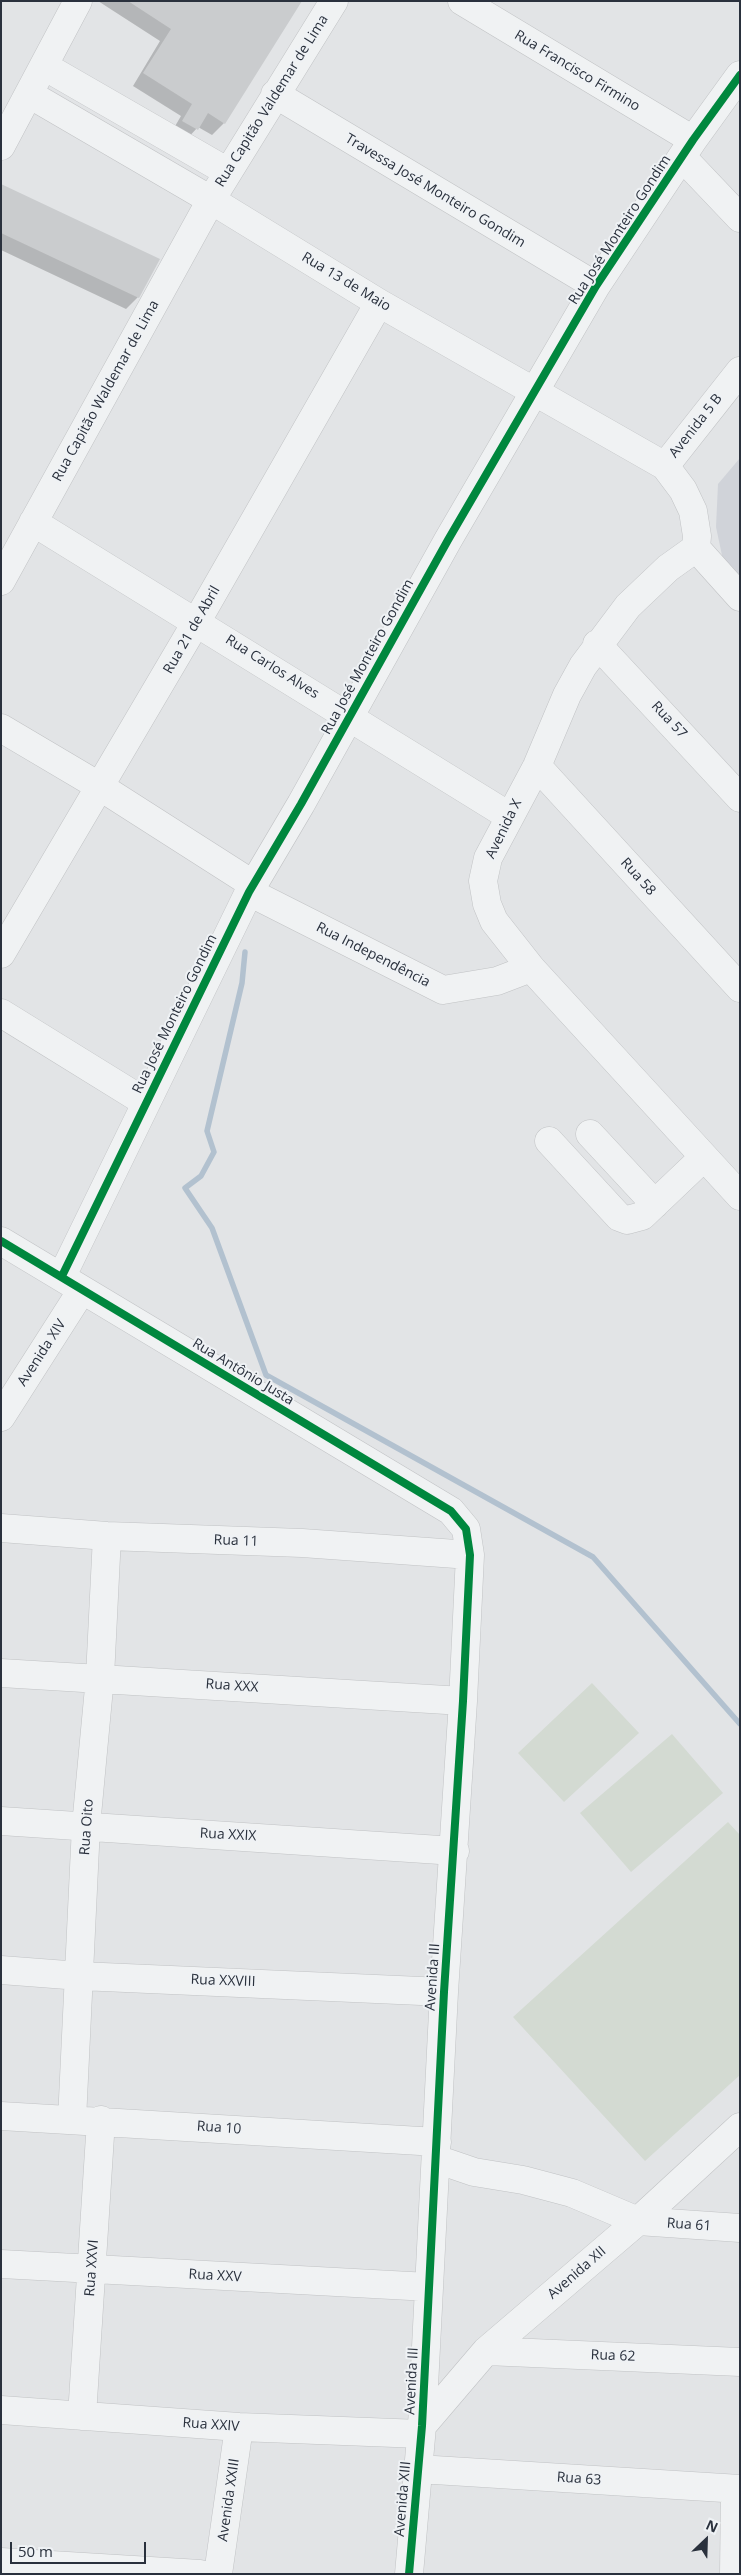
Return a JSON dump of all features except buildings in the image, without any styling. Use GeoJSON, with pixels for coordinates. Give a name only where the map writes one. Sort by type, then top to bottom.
{"type":"FeatureCollection","features":[{"type":"Feature","properties":{"kind":"street"},"geometry":{"type":"LineString","coordinates":[[1,146],[78,1]]}},
{"type":"Feature","properties":{"kind":"street","name":"Rua Capitão Valdemar de Lima"},"geometry":{"type":"LineString","coordinates":[[211,200],[334,1]]}},
{"type":"Feature","properties":{"kind":"street","name":"Rua Francisco Firmino"},"geometry":{"type":"LineString","coordinates":[[462,1],[688,148],[740,218]]}},
{"type":"Feature","properties":{"kind":"street"},"geometry":{"type":"LineString","coordinates":[[44,66],[228,172]]}},
{"type":"Feature","properties":{"kind":"street","name":"Rua José Monteiro Gondim"},"geometry":{"type":"LineString","coordinates":[[72,1283],[145,1102],[251,888],[448,540],[536,393],[596,286],[688,148],[740,75]]}},
{"type":"Feature","properties":{"kind":"street","name":"Rua 13 de Maio"},"geometry":{"type":"LineString","coordinates":[[29,94],[211,200],[379,303],[665,466]]}},
{"type":"Feature","properties":{"kind":"street","name":"Travessa José Monteiro Gondim"},"geometry":{"type":"LineString","coordinates":[[275,94],[596,286]]}},
{"type":"Feature","properties":{"kind":"street","name":"Rua Capitão Waldemar de Lima"},"geometry":{"type":"LineString","coordinates":[[1,581],[122,366],[211,200]]}},
{"type":"Feature","properties":{"kind":"street","name":"Rua 21 de Abril"},"geometry":{"type":"LineString","coordinates":[[1,954],[197,621],[379,303]]}},
{"type":"Feature","properties":{"kind":"street","name":"Avenida 5 B"},"geometry":{"type":"LineString","coordinates":[[696,548],[697,536],[693,511],[683,490],[665,466],[740,371]]}},
{"type":"Feature","properties":{"kind":"street","name":"Rua Carlos Alves"},"geometry":{"type":"LineString","coordinates":[[33,522],[197,621],[509,816]]}},
{"type":"Feature","properties":{"kind":"street"},"geometry":{"type":"LineString","coordinates":[[696,548],[734,591]]}},
{"type":"Feature","properties":{"kind":"street","name":"Avenida X"},"geometry":{"type":"LineString","coordinates":[[696,548],[668,568],[628,606],[597,644],[567,695],[537,766],[488,858],[483,881],[494,921],[532,968],[703,1158],[740,1196]]}},
{"type":"Feature","properties":{"kind":"street","name":"Rua 57"},"geometry":{"type":"LineString","coordinates":[[597,644],[740,798]]}},
{"type":"Feature","properties":{"kind":"street","name":"Rua Independência"},"geometry":{"type":"LineString","coordinates":[[1,728],[99,786],[251,888],[443,990],[497,981],[532,968]]}},
{"type":"Feature","properties":{"kind":"street","name":"Rua 58"},"geometry":{"type":"LineString","coordinates":[[537,766],[740,988]]}},
{"type":"Feature","properties":{"kind":"street"},"geometry":{"type":"LineString","coordinates":[[1,1013],[145,1102]]}},
{"type":"Feature","properties":{"kind":"street"},"geometry":{"type":"LineString","coordinates":[[590,1134],[655,1204]]}},
{"type":"Feature","properties":{"kind":"street"},"geometry":{"type":"LineString","coordinates":[[548,1142],[619,1217],[628,1220],[635,1220],[655,1204],[703,1158]]}},
{"type":"Feature","properties":{"kind":"street","name":"Rua Antônio Justa"},"geometry":{"type":"LineString","coordinates":[[1,1241],[451,1510],[460,1520],[468,1542]]}},
{"type":"Feature","properties":{"kind":"street","name":"Avenida XIV"},"geometry":{"type":"LineString","coordinates":[[1,1417],[72,1283]]}},
{"type":"Feature","properties":{"kind":"street","name":"Rua 11"},"geometry":{"type":"LineString","coordinates":[[1,1528],[107,1536],[302,1543],[468,1542]]}},
{"type":"Feature","properties":{"kind":"street","name":"Rua Oito"},"geometry":{"type":"LineString","coordinates":[[72,2120],[86,1826],[100,1677],[107,1536]]}},
{"type":"Feature","properties":{"kind":"street","name":"Avenida III"},"geometry":{"type":"LineString","coordinates":[[421,2430],[444,1992],[463,1701],[468,1542]]}},
{"type":"Feature","properties":{"kind":"street","name":"Rua XXX"},"geometry":{"type":"LineString","coordinates":[[1,1673],[100,1677],[463,1701]]}},
{"type":"Feature","properties":{"kind":"street","name":"Rua XXIX"},"geometry":{"type":"LineString","coordinates":[[1,1821],[454,1850]]}},
{"type":"Feature","properties":{"kind":"street","name":"Rua XXVIII"},"geometry":{"type":"LineString","coordinates":[[1,1970],[80,1976],[444,1992]]}},
{"type":"Feature","properties":{"kind":"street","name":"Rua 10"},"geometry":{"type":"LineString","coordinates":[[1,2116],[102,2120],[437,2150],[474,2172],[523,2180],[572,2193],[638,2221]]}},
{"type":"Feature","properties":{"kind":"street","name":"Rua XXVI"},"geometry":{"type":"LineString","coordinates":[[82,2416],[102,2120]]}},
{"type":"Feature","properties":{"kind":"street","name":"Avenida XII"},"geometry":{"type":"LineString","coordinates":[[421,2430],[486,2351],[638,2221],[740,2128]]}},
{"type":"Feature","properties":{"kind":"street","name":"Rua 61"},"geometry":{"type":"LineString","coordinates":[[638,2221],[740,2228]]}},
{"type":"Feature","properties":{"kind":"street","name":"Rua XXV"},"geometry":{"type":"LineString","coordinates":[[1,2264],[430,2287]]}},
{"type":"Feature","properties":{"kind":"street","name":"Rua 62"},"geometry":{"type":"LineString","coordinates":[[486,2351],[740,2362]]}},
{"type":"Feature","properties":{"kind":"street","name":"Rua XXIV"},"geometry":{"type":"LineString","coordinates":[[1,2410],[239,2427],[421,2430]]}},
{"type":"Feature","properties":{"kind":"street","name":"Avenida XXIII"},"geometry":{"type":"LineString","coordinates":[[218,2574],[239,2427]]}},
{"type":"Feature","properties":{"kind":"street","name":"Avenida XIII"},"geometry":{"type":"LineString","coordinates":[[409,2574],[421,2430]]}},
{"type":"Feature","properties":{"kind":"street","name":"Rua 63"},"geometry":{"type":"LineString","coordinates":[[418,2469],[737,2489]]}},
{"type":"Feature","properties":{"kind":"street"},"geometry":{"type":"LineString","coordinates":[[734,2574],[737,2489]]}},
{"type":"Feature","properties":{"kind":"street"},"geometry":{"type":"LineString","coordinates":[[1,2562],[200,2574]]}},
{"type":"Feature","properties":{"kind":"shaded area"},"geometry":{"type":"Polygon","coordinates":[[[740,458],[740,579],[723,560],[716,527],[718,484],[740,458]]]}},
{"type":"Feature","properties":{"kind":"shaded area"},"geometry":{"type":"Polygon","coordinates":[[[592,1683],[639,1733],[564,1802],[518,1753],[592,1683]]]}},
{"type":"Feature","properties":{"kind":"shaded area"},"geometry":{"type":"Polygon","coordinates":[[[672,1734],[723,1793],[631,1872],[580,1813],[672,1734]]]}},
{"type":"Feature","properties":{"kind":"shaded area"},"geometry":{"type":"Polygon","coordinates":[[[728,1822],[740,1835],[740,2075],[645,2161],[513,2017],[728,1822]]]}},
{"type":"Feature","properties":{"kind":"waterway"},"geometry":{"type":"LineString","coordinates":[[245,952],[242,983],[207,1131],[214,1152],[201,1176],[185,1188],[212,1228],[266,1375],[593,1557],[740,1724]]}},
{"type":"Feature","properties":{"kind":"cycle path"},"geometry":{"type":"LineString","coordinates":[[62,1276],[249,892],[301,804],[448,540],[596,286],[693,140],[740,75]]}},
{"type":"Feature","properties":{"kind":"cycle path"},"geometry":{"type":"LineString","coordinates":[[1,1241],[451,1511],[466,1529],[470,1555],[463,1701],[444,1992],[422,2426],[409,2574]]}}]}
